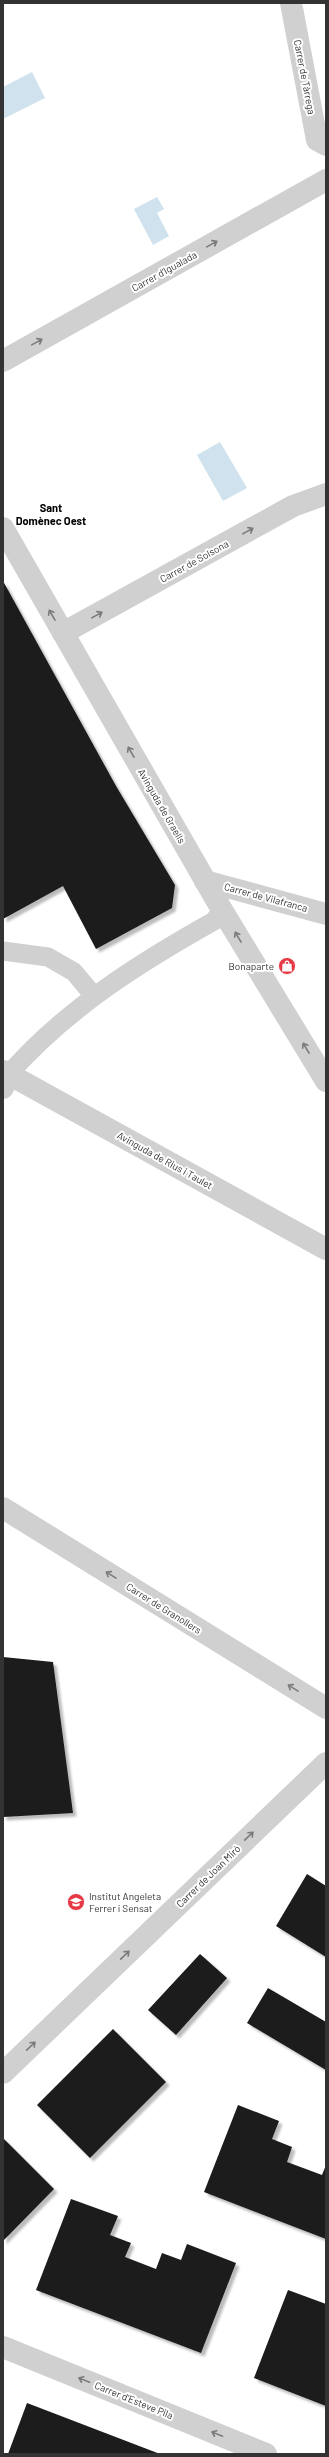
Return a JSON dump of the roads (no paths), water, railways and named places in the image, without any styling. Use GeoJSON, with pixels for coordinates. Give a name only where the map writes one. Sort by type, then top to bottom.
{"type":"FeatureCollection","features":[{"type":"Feature","properties":{"kind":"street","name":"Carrer de Tàrrega"},"geometry":{"type":"LineString","coordinates":[[291,3],[317,140],[326,145]]}},
{"type":"Feature","properties":{"kind":"street","name":"Carrer d'Igualada"},"geometry":{"type":"LineString","coordinates":[[3,361],[326,180]]}},
{"type":"Feature","properties":{"kind":"street","name":"Carrer de Solsona"},"geometry":{"type":"LineString","coordinates":[[63,633],[293,506],[326,494]]}},
{"type":"Feature","properties":{"kind":"street","name":"Avinguda de Graells"},"geometry":{"type":"LineString","coordinates":[[3,528],[205,881],[326,1081]]}},
{"type":"Feature","properties":{"kind":"street","name":"Carrer de Vilafranca"},"geometry":{"type":"LineString","coordinates":[[205,881],[326,914]]}},
{"type":"Feature","properties":{"kind":"street","name":"Avinguda de Rius i Taulet"},"geometry":{"type":"LineString","coordinates":[[5,1078],[326,1249]]}},
{"type":"Feature","properties":{"kind":"street","name":"Carrer de Granollers"},"geometry":{"type":"LineString","coordinates":[[3,1508],[326,1708]]}},
{"type":"Feature","properties":{"kind":"street","name":"Carrer de Joan Miró"},"geometry":{"type":"LineString","coordinates":[[3,2072],[326,1763]]}},
{"type":"Feature","properties":{"kind":"street","name":"Carrer d'Esteve Pila"},"geometry":{"type":"LineString","coordinates":[[3,2347],[252,2451]]}},
{"type":"Feature","properties":{"kind":"lane"},"geometry":{"type":"LineString","coordinates":[[5,1078],[37,1043],[94,996],[133,968],[214,921],[222,910]]}},
{"type":"Feature","properties":{"kind":"lane"},"geometry":{"type":"LineString","coordinates":[[3,951],[48,957],[74,972],[94,996]]}},
{"type":"Feature","properties":{"kind":"water"},"geometry":{"type":"Polygon","coordinates":[[[32,72],[45,98],[3,119],[3,87],[32,72]]]}},
{"type":"Feature","properties":{"kind":"water"},"geometry":{"type":"Polygon","coordinates":[[[157,197],[164,209],[157,213],[169,236],[153,245],[134,209],[157,197]]]}},
{"type":"Feature","properties":{"kind":"water"},"geometry":{"type":"Polygon","coordinates":[[[220,442],[247,488],[223,501],[197,455],[220,442]]]}},
{"type":"Feature","properties":{"kind":"place","name":"Bonaparte"},"geometry":{"type":"Point","coordinates":[287,966]}},
{"type":"Feature","properties":{"kind":"place","name":"Institut Angeleta Ferrer i Sensat"},"geometry":{"type":"Point","coordinates":[76,1902]}},
{"type":"Feature","properties":{"kind":"district","name":"Sant Domènec Oest"},"geometry":{"type":"Point","coordinates":[51,514]}}]}
